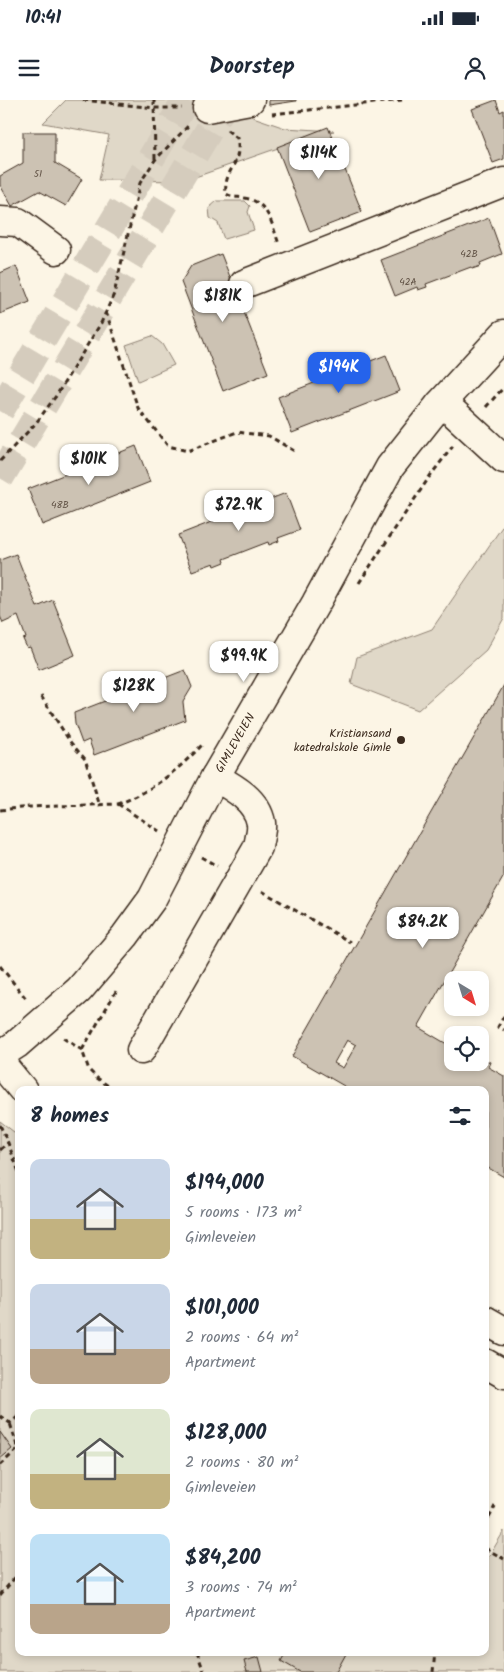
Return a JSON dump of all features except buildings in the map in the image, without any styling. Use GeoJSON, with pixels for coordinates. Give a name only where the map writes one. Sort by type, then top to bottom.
{"type":"FeatureCollection","features":[{"type":"Feature","properties":{"kind":"street"},"geometry":{"type":"LineString","coordinates":[[207,108],[257,108]]}},
{"type":"Feature","properties":{"kind":"street"},"geometry":{"type":"LineString","coordinates":[[244,284],[504,182]]}},
{"type":"Feature","properties":{"kind":"street"},"geometry":{"type":"LineString","coordinates":[[0,221],[18,222],[56,250]]}},
{"type":"Feature","properties":{"kind":"street","name":"GIMLEVEIEN"},"geometry":{"type":"LineString","coordinates":[[0,1055],[24,1039],[79,990],[125,936],[152,900],[215,777],[316,603],[390,467],[440,404],[504,334]]}},
{"type":"Feature","properties":{"kind":"street"},"geometry":{"type":"LineString","coordinates":[[440,404],[453,412],[504,459]]}},
{"type":"Feature","properties":{"kind":"street"},"geometry":{"type":"LineString","coordinates":[[141,1050],[258,847],[262,824],[253,805],[235,788],[215,777]]}},
{"type":"Feature","properties":{"kind":"street"},"geometry":{"type":"LineString","coordinates":[[0,1062],[20,1086]]}},
{"type":"Feature","properties":{"kind":"street"},"geometry":{"type":"LineString","coordinates":[[489,1322],[504,1331]]}},
{"type":"Feature","properties":{"kind":"street"},"geometry":{"type":"LineString","coordinates":[[489,1365],[504,1374]]}},
{"type":"Feature","properties":{"kind":"path"},"geometry":{"type":"LineString","coordinates":[[83,100],[155,108],[207,108]]}},
{"type":"Feature","properties":{"kind":"path"},"geometry":{"type":"LineString","coordinates":[[154,100],[155,160]]}},
{"type":"Feature","properties":{"kind":"path"},"geometry":{"type":"LineString","coordinates":[[257,108],[402,100]]}},
{"type":"Feature","properties":{"kind":"path"},"geometry":{"type":"LineString","coordinates":[[0,461],[36,423],[56,396],[106,312],[114,294],[122,267],[140,183],[155,160],[207,108]]}},
{"type":"Feature","properties":{"kind":"path"},"geometry":{"type":"LineString","coordinates":[[207,108],[211,118],[237,138],[240,152],[225,181],[226,194],[234,199],[249,199],[266,210],[287,267]]}},
{"type":"Feature","properties":{"kind":"path"},"geometry":{"type":"LineString","coordinates":[[106,312],[138,408],[168,446],[188,451],[237,432],[269,436],[296,452]]}},
{"type":"Feature","properties":{"kind":"path"},"geometry":{"type":"LineString","coordinates":[[41,696],[71,743],[85,759],[100,806]]}},
{"type":"Feature","properties":{"kind":"path"},"geometry":{"type":"LineString","coordinates":[[0,810],[48,806],[118,804],[162,781],[204,743]]}},
{"type":"Feature","properties":{"kind":"path"},"geometry":{"type":"LineString","coordinates":[[118,804],[162,833]]}},
{"type":"Feature","properties":{"kind":"path"},"geometry":{"type":"LineString","coordinates":[[194,853],[350,942]]}},
{"type":"Feature","properties":{"kind":"path"},"geometry":{"type":"LineString","coordinates":[[0,967],[31,1006]]}},
{"type":"Feature","properties":{"kind":"path"},"geometry":{"type":"LineString","coordinates":[[504,1016],[498,1027],[504,1030]]}},
{"type":"Feature","properties":{"kind":"path"},"geometry":{"type":"LineString","coordinates":[[60,1036],[82,1050],[89,1070],[96,1078],[108,1086]]}},
{"type":"Feature","properties":{"kind":"path"},"geometry":{"type":"LineString","coordinates":[[0,1125],[15,1161]]}},
{"type":"Feature","properties":{"kind":"path"},"geometry":{"type":"LineString","coordinates":[[0,1150],[8,1143]]}},
{"type":"Feature","properties":{"kind":"path"},"geometry":{"type":"LineString","coordinates":[[0,1416],[10,1423],[15,1439]]}},
{"type":"Feature","properties":{"kind":"path"},"geometry":{"type":"LineString","coordinates":[[10,1423],[15,1419]]}},
{"type":"Feature","properties":{"kind":"path"},"geometry":{"type":"LineString","coordinates":[[0,1465],[15,1452]]}},
{"type":"Feature","properties":{"kind":"path"},"geometry":{"type":"LineString","coordinates":[[489,1518],[495,1506]]}},
{"type":"Feature","properties":{"kind":"path"},"geometry":{"type":"LineString","coordinates":[[489,1550],[504,1559]]}},
{"type":"Feature","properties":{"kind":"path"},"geometry":{"type":"LineString","coordinates":[[0,1595],[15,1578]]}},
{"type":"Feature","properties":{"kind":"path"},"geometry":{"type":"LineString","coordinates":[[198,1656],[204,1672]]}},
{"type":"Feature","properties":{"kind":"path"},"geometry":{"type":"LineString","coordinates":[[433,1672],[435,1656]]}},
{"type":"Feature","properties":{"kind":"shaded area"},"geometry":{"type":"Polygon","coordinates":[[[66,100],[221,100],[221,106],[285,128],[334,131],[318,134],[184,181],[99,180],[109,135],[43,123],[66,100]]]}},
{"type":"Feature","properties":{"kind":"shaded area"},"geometry":{"type":"Polygon","coordinates":[[[217,201],[245,201],[250,206],[248,212],[254,230],[224,239],[218,223],[210,218],[209,208],[217,201]]]}},
{"type":"Feature","properties":{"kind":"shaded area"},"geometry":{"type":"Polygon","coordinates":[[[152,336],[162,344],[174,365],[138,381],[126,345],[152,336]]]}},
{"type":"Feature","properties":{"kind":"shaded area"},"geometry":{"type":"Polygon","coordinates":[[[504,524],[504,618],[486,650],[418,710],[351,684],[357,657],[432,629],[504,524]]]}},
{"type":"Feature","properties":{"kind":"shaded area"},"geometry":{"type":"Polygon","coordinates":[[[0,1121],[15,1133],[15,1656],[489,1656],[489,1556],[504,1531],[504,1672],[0,1672],[0,1121]]]}},
{"type":"Feature","properties":{"kind":"tunnel"},"geometry":{"type":"LineString","coordinates":[[0,411],[186,100]]}},
{"type":"Feature","properties":{"kind":"tunnel"},"geometry":{"type":"LineString","coordinates":[[0,478],[227,100]]}},
{"type":"Feature","properties":{"kind":"place","name":"Kristiansand katedralskole Gimle"},"geometry":{"type":"Point","coordinates":[401,740]}}]}
